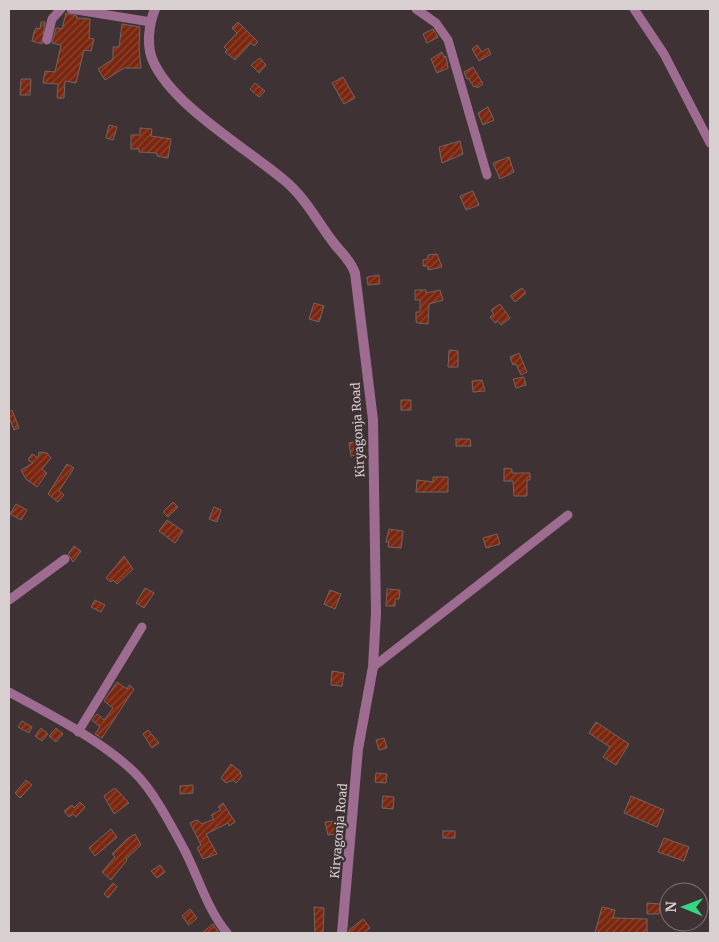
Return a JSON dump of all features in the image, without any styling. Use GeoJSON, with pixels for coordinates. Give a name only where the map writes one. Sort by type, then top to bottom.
{"type":"FeatureCollection","features":[{"type":"Feature","properties":{"kind":"street"},"geometry":{"type":"LineString","coordinates":[[47,40],[52,19],[60,9]]}},
{"type":"Feature","properties":{"kind":"street"},"geometry":{"type":"LineString","coordinates":[[72,9],[151,22]]}},
{"type":"Feature","properties":{"kind":"street","name":"Kiryagonja Road"},"geometry":{"type":"LineString","coordinates":[[154,9],[151,22],[150,47],[152,60],[161,76],[184,101],[237,146],[296,191],[334,244],[349,259],[355,272],[373,420],[376,595],[373,667],[358,749],[342,933]]}},
{"type":"Feature","properties":{"kind":"street"},"geometry":{"type":"LineString","coordinates":[[416,9],[436,23],[448,40],[487,175]]}},
{"type":"Feature","properties":{"kind":"street"},"geometry":{"type":"LineString","coordinates":[[634,9],[664,54],[710,143]]}},
{"type":"Feature","properties":{"kind":"street"},"geometry":{"type":"LineString","coordinates":[[373,667],[568,515]]}},
{"type":"Feature","properties":{"kind":"street"},"geometry":{"type":"LineString","coordinates":[[9,600],[65,559]]}},
{"type":"Feature","properties":{"kind":"street"},"geometry":{"type":"LineString","coordinates":[[78,732],[142,627]]}},
{"type":"Feature","properties":{"kind":"street"},"geometry":{"type":"LineString","coordinates":[[9,692],[78,732],[136,773],[184,848],[209,903],[227,933]]}},
{"type":"Feature","properties":{"kind":"building"},"geometry":{"type":"Polygon","coordinates":[[[66,13],[77,16],[76,18],[90,19],[89,38],[94,39],[91,51],[84,50],[76,83],[65,81],[64,98],[57,98],[58,84],[43,83],[45,71],[55,72],[61,45],[52,43],[56,28],[62,29],[66,13]]]}},
{"type":"Feature","properties":{"kind":"building"},"geometry":{"type":"Polygon","coordinates":[[[41,22],[45,22],[42,44],[32,41],[36,28],[40,29],[41,22]]]}},
{"type":"Feature","properties":{"kind":"building"},"geometry":{"type":"Polygon","coordinates":[[[238,22],[258,42],[254,46],[251,43],[235,60],[225,52],[227,50],[224,47],[237,33],[232,28],[238,22]]]}},
{"type":"Feature","properties":{"kind":"building"},"geometry":{"type":"Polygon","coordinates":[[[122,24],[140,27],[141,68],[124,68],[105,80],[98,69],[113,59],[113,47],[119,47],[122,24]]]}},
{"type":"Feature","properties":{"kind":"building"},"geometry":{"type":"Polygon","coordinates":[[[433,29],[438,37],[427,43],[423,34],[433,29]]]}},
{"type":"Feature","properties":{"kind":"building"},"geometry":{"type":"Polygon","coordinates":[[[477,45],[482,52],[488,48],[491,54],[479,61],[472,49],[477,45]]]}},
{"type":"Feature","properties":{"kind":"building"},"geometry":{"type":"Polygon","coordinates":[[[442,52],[444,57],[446,56],[448,68],[437,73],[431,59],[442,52]]]}},
{"type":"Feature","properties":{"kind":"building"},"geometry":{"type":"Polygon","coordinates":[[[260,58],[266,65],[259,73],[251,65],[260,58]]]}},
{"type":"Feature","properties":{"kind":"building"},"geometry":{"type":"Polygon","coordinates":[[[473,67],[483,84],[477,88],[467,79],[464,72],[473,67]]]}},
{"type":"Feature","properties":{"kind":"building"},"geometry":{"type":"Polygon","coordinates":[[[343,77],[355,98],[344,104],[332,83],[343,77]]]}},
{"type":"Feature","properties":{"kind":"building"},"geometry":{"type":"Polygon","coordinates":[[[21,79],[31,79],[30,95],[20,95],[21,79]]]}},
{"type":"Feature","properties":{"kind":"building"},"geometry":{"type":"Polygon","coordinates":[[[255,83],[265,91],[259,97],[250,89],[255,83]]]}},
{"type":"Feature","properties":{"kind":"building"},"geometry":{"type":"Polygon","coordinates":[[[488,107],[494,120],[483,125],[478,113],[488,107]]]}},
{"type":"Feature","properties":{"kind":"building"},"geometry":{"type":"Polygon","coordinates":[[[109,125],[117,127],[113,140],[106,138],[109,125]]]}},
{"type":"Feature","properties":{"kind":"building"},"geometry":{"type":"Polygon","coordinates":[[[140,128],[152,129],[151,136],[171,139],[168,158],[157,156],[157,153],[139,152],[139,149],[131,149],[131,135],[140,135],[140,128]]]}},
{"type":"Feature","properties":{"kind":"building"},"geometry":{"type":"Polygon","coordinates":[[[460,141],[463,154],[442,163],[439,147],[460,141]]]}},
{"type":"Feature","properties":{"kind":"building"},"geometry":{"type":"Polygon","coordinates":[[[509,157],[514,172],[500,179],[493,163],[509,157]]]}},
{"type":"Feature","properties":{"kind":"building"},"geometry":{"type":"Polygon","coordinates":[[[473,191],[479,205],[466,210],[460,196],[473,191]]]}},
{"type":"Feature","properties":{"kind":"building"},"geometry":{"type":"Polygon","coordinates":[[[437,254],[442,267],[428,270],[428,266],[423,266],[423,260],[428,259],[428,255],[437,254]]]}},
{"type":"Feature","properties":{"kind":"building"},"geometry":{"type":"Polygon","coordinates":[[[379,275],[380,284],[368,285],[367,277],[379,275]]]}},
{"type":"Feature","properties":{"kind":"building"},"geometry":{"type":"Polygon","coordinates":[[[522,288],[526,293],[515,302],[510,296],[522,288]]]}},
{"type":"Feature","properties":{"kind":"building"},"geometry":{"type":"Polygon","coordinates":[[[415,290],[426,290],[426,293],[440,290],[443,300],[429,304],[428,324],[417,323],[416,312],[420,312],[420,300],[415,300],[415,290]]]}},
{"type":"Feature","properties":{"kind":"building"},"geometry":{"type":"Polygon","coordinates":[[[314,303],[324,306],[319,322],[309,319],[314,303]]]}},
{"type":"Feature","properties":{"kind":"building"},"geometry":{"type":"Polygon","coordinates":[[[500,304],[510,318],[501,325],[498,321],[495,323],[490,317],[494,314],[491,310],[500,304]]]}},
{"type":"Feature","properties":{"kind":"building"},"geometry":{"type":"Polygon","coordinates":[[[449,350],[458,351],[458,367],[448,367],[449,350]]]}},
{"type":"Feature","properties":{"kind":"building"},"geometry":{"type":"Polygon","coordinates":[[[519,353],[527,372],[521,375],[516,364],[513,365],[510,357],[519,353]]]}},
{"type":"Feature","properties":{"kind":"building"},"geometry":{"type":"Polygon","coordinates":[[[524,377],[526,385],[516,388],[513,379],[524,377]]]}},
{"type":"Feature","properties":{"kind":"building"},"geometry":{"type":"Polygon","coordinates":[[[482,380],[485,391],[473,392],[472,381],[482,380]]]}},
{"type":"Feature","properties":{"kind":"building"},"geometry":{"type":"Polygon","coordinates":[[[401,400],[411,400],[411,410],[401,410],[401,400]]]}},
{"type":"Feature","properties":{"kind":"building"},"geometry":{"type":"Polygon","coordinates":[[[12,410],[19,428],[14,430],[9,417],[9,412],[12,410]]]}},
{"type":"Feature","properties":{"kind":"building"},"geometry":{"type":"Polygon","coordinates":[[[456,439],[470,439],[471,446],[456,446],[456,439]]]}},
{"type":"Feature","properties":{"kind":"building"},"geometry":{"type":"Polygon","coordinates":[[[359,441],[361,454],[351,456],[349,443],[359,441]]]}},
{"type":"Feature","properties":{"kind":"building"},"geometry":{"type":"Polygon","coordinates":[[[39,452],[47,453],[51,458],[42,469],[47,473],[37,487],[26,479],[21,470],[33,463],[28,460],[32,454],[38,458],[39,452]]]}},
{"type":"Feature","properties":{"kind":"building"},"geometry":{"type":"Polygon","coordinates":[[[67,464],[74,468],[59,491],[64,495],[58,502],[48,494],[67,464]]]}},
{"type":"Feature","properties":{"kind":"building"},"geometry":{"type":"Polygon","coordinates":[[[504,468],[512,469],[512,473],[530,473],[530,480],[527,480],[527,496],[514,496],[513,481],[504,481],[504,468]]]}},
{"type":"Feature","properties":{"kind":"building"},"geometry":{"type":"Polygon","coordinates":[[[433,477],[448,477],[448,492],[416,492],[417,480],[433,482],[433,477]]]}},
{"type":"Feature","properties":{"kind":"building"},"geometry":{"type":"Polygon","coordinates":[[[173,502],[178,507],[168,517],[163,512],[173,502]]]}},
{"type":"Feature","properties":{"kind":"building"},"geometry":{"type":"Polygon","coordinates":[[[16,504],[27,510],[21,520],[10,514],[16,504]]]}},
{"type":"Feature","properties":{"kind":"building"},"geometry":{"type":"Polygon","coordinates":[[[214,507],[221,510],[217,522],[209,519],[214,507]]]}},
{"type":"Feature","properties":{"kind":"building"},"geometry":{"type":"Polygon","coordinates":[[[167,520],[183,531],[175,543],[159,531],[167,520]]]}},
{"type":"Feature","properties":{"kind":"building"},"geometry":{"type":"Polygon","coordinates":[[[389,529],[403,531],[401,548],[388,547],[389,542],[386,542],[389,529]]]}},
{"type":"Feature","properties":{"kind":"building"},"geometry":{"type":"Polygon","coordinates":[[[497,534],[500,544],[486,548],[483,538],[497,534]]]}},
{"type":"Feature","properties":{"kind":"building"},"geometry":{"type":"Polygon","coordinates":[[[74,546],[81,551],[73,562],[68,554],[74,546]]]}},
{"type":"Feature","properties":{"kind":"building"},"geometry":{"type":"Polygon","coordinates":[[[124,556],[133,569],[117,584],[113,580],[111,582],[106,578],[124,556]]]}},
{"type":"Feature","properties":{"kind":"building"},"geometry":{"type":"Polygon","coordinates":[[[145,588],[154,593],[144,608],[136,603],[145,588]]]}},
{"type":"Feature","properties":{"kind":"building"},"geometry":{"type":"Polygon","coordinates":[[[387,589],[400,590],[399,599],[395,599],[395,606],[386,606],[387,589]]]}},
{"type":"Feature","properties":{"kind":"building"},"geometry":{"type":"Polygon","coordinates":[[[330,590],[341,594],[335,609],[324,604],[330,590]]]}},
{"type":"Feature","properties":{"kind":"building"},"geometry":{"type":"Polygon","coordinates":[[[95,600],[105,605],[101,612],[91,607],[95,600]]]}},
{"type":"Feature","properties":{"kind":"building"},"geometry":{"type":"Polygon","coordinates":[[[332,671],[344,673],[342,686],[331,685],[332,671]]]}},
{"type":"Feature","properties":{"kind":"building"},"geometry":{"type":"Polygon","coordinates":[[[117,682],[127,689],[129,685],[134,689],[102,738],[95,734],[100,727],[92,720],[97,714],[104,720],[113,708],[104,701],[117,682]]]}},
{"type":"Feature","properties":{"kind":"building"},"geometry":{"type":"Polygon","coordinates":[[[22,721],[32,727],[29,733],[18,727],[22,721]]]}},
{"type":"Feature","properties":{"kind":"building"},"geometry":{"type":"Polygon","coordinates":[[[596,722],[629,744],[616,765],[603,757],[610,747],[589,733],[596,722]]]}},
{"type":"Feature","properties":{"kind":"building"},"geometry":{"type":"Polygon","coordinates":[[[41,728],[48,734],[42,741],[35,736],[41,728]]]}},
{"type":"Feature","properties":{"kind":"building"},"geometry":{"type":"Polygon","coordinates":[[[56,728],[63,734],[56,742],[49,736],[56,728]]]}},
{"type":"Feature","properties":{"kind":"building"},"geometry":{"type":"Polygon","coordinates":[[[148,730],[159,743],[152,748],[143,734],[148,730]]]}},
{"type":"Feature","properties":{"kind":"building"},"geometry":{"type":"Polygon","coordinates":[[[384,738],[387,748],[379,750],[376,740],[384,738]]]}},
{"type":"Feature","properties":{"kind":"building"},"geometry":{"type":"Polygon","coordinates":[[[231,764],[241,772],[242,776],[236,783],[233,780],[226,783],[221,778],[231,764]]]}},
{"type":"Feature","properties":{"kind":"building"},"geometry":{"type":"Polygon","coordinates":[[[376,773],[387,774],[386,783],[375,782],[376,773]]]}},
{"type":"Feature","properties":{"kind":"building"},"geometry":{"type":"Polygon","coordinates":[[[26,780],[32,785],[20,798],[15,793],[26,780]]]}},
{"type":"Feature","properties":{"kind":"building"},"geometry":{"type":"Polygon","coordinates":[[[193,785],[193,793],[180,794],[180,786],[193,785]]]}},
{"type":"Feature","properties":{"kind":"building"},"geometry":{"type":"Polygon","coordinates":[[[115,788],[129,803],[114,814],[104,796],[115,788]]]}},
{"type":"Feature","properties":{"kind":"building"},"geometry":{"type":"Polygon","coordinates":[[[383,796],[394,797],[393,809],[382,808],[383,796]]]}},
{"type":"Feature","properties":{"kind":"building"},"geometry":{"type":"Polygon","coordinates":[[[631,796],[664,810],[657,827],[624,813],[631,796]]]}},
{"type":"Feature","properties":{"kind":"building"},"geometry":{"type":"Polygon","coordinates":[[[80,802],[85,807],[76,817],[73,814],[69,817],[64,811],[72,805],[74,808],[80,802]]]}},
{"type":"Feature","properties":{"kind":"building"},"geometry":{"type":"Polygon","coordinates":[[[223,803],[235,822],[229,826],[228,823],[206,834],[217,854],[203,859],[197,848],[201,845],[190,823],[197,820],[202,824],[214,819],[211,815],[221,810],[218,807],[223,803]]]}},
{"type":"Feature","properties":{"kind":"building"},"geometry":{"type":"Polygon","coordinates":[[[335,821],[337,834],[328,835],[325,822],[335,821]]]}},
{"type":"Feature","properties":{"kind":"building"},"geometry":{"type":"Polygon","coordinates":[[[111,829],[117,837],[95,856],[89,848],[111,829]]]}},
{"type":"Feature","properties":{"kind":"building"},"geometry":{"type":"Polygon","coordinates":[[[443,831],[455,831],[455,838],[443,838],[443,831]]]}},
{"type":"Feature","properties":{"kind":"building"},"geometry":{"type":"Polygon","coordinates":[[[135,834],[141,845],[126,859],[111,880],[102,872],[115,857],[112,854],[135,834]]]}},
{"type":"Feature","properties":{"kind":"building"},"geometry":{"type":"Polygon","coordinates":[[[664,838],[689,847],[684,861],[658,852],[664,838]]]}},
{"type":"Feature","properties":{"kind":"building"},"geometry":{"type":"Polygon","coordinates":[[[160,865],[165,872],[157,878],[151,871],[160,865]]]}},
{"type":"Feature","properties":{"kind":"building"},"geometry":{"type":"Polygon","coordinates":[[[113,883],[117,887],[108,898],[104,894],[113,883]]]}},
{"type":"Feature","properties":{"kind":"building"},"geometry":{"type":"Polygon","coordinates":[[[647,903],[659,904],[659,914],[647,914],[647,903]]]}},
{"type":"Feature","properties":{"kind":"building"},"geometry":{"type":"Polygon","coordinates":[[[314,907],[324,908],[323,933],[315,933],[314,907]]]}},
{"type":"Feature","properties":{"kind":"building"},"geometry":{"type":"Polygon","coordinates":[[[602,907],[615,910],[613,918],[647,919],[647,933],[595,933],[602,907]]]}},
{"type":"Feature","properties":{"kind":"building"},"geometry":{"type":"Polygon","coordinates":[[[190,909],[197,918],[189,925],[182,916],[190,909]]]}},
{"type":"Feature","properties":{"kind":"building"},"geometry":{"type":"Polygon","coordinates":[[[363,919],[370,928],[363,933],[349,933],[349,930],[363,919]]]}},
{"type":"Feature","properties":{"kind":"building"},"geometry":{"type":"Polygon","coordinates":[[[213,924],[219,933],[202,933],[213,924]]]}}]}
